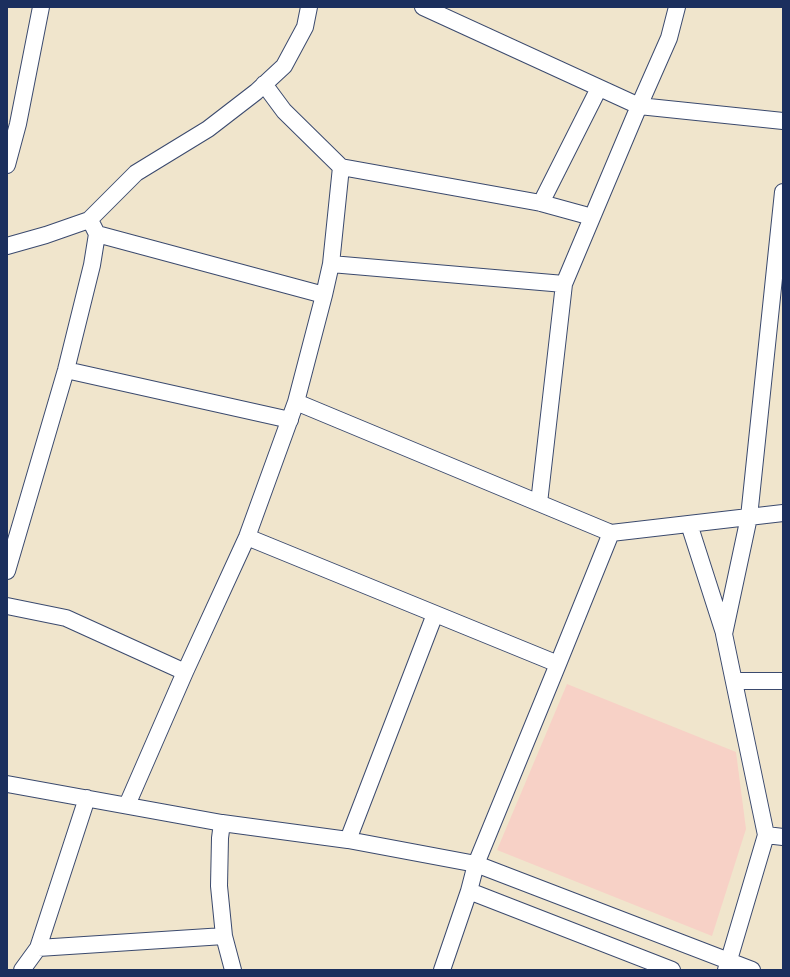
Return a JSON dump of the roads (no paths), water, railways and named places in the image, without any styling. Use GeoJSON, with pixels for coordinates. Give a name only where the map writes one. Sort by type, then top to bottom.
{"type":"FeatureCollection","features":[{"type":"Feature","properties":{"kind":"street"},"geometry":{"type":"LineString","coordinates":[[7,165],[18,124],[41,7]]}},
{"type":"Feature","properties":{"kind":"street"},"geometry":{"type":"LineString","coordinates":[[7,246],[46,235],[89,220],[136,173],[208,129],[264,84],[284,66],[305,27],[309,7],[300,7]]}},
{"type":"Feature","properties":{"kind":"street"},"geometry":{"type":"LineString","coordinates":[[423,7],[639,106],[783,121]]}},
{"type":"Feature","properties":{"kind":"street"},"geometry":{"type":"LineString","coordinates":[[539,503],[564,284],[669,38],[677,7]]}},
{"type":"Feature","properties":{"kind":"street"},"geometry":{"type":"LineString","coordinates":[[264,84],[284,111],[341,167],[541,203],[592,217]]}},
{"type":"Feature","properties":{"kind":"street"},"geometry":{"type":"LineString","coordinates":[[541,203],[599,88]]}},
{"type":"Feature","properties":{"kind":"street"},"geometry":{"type":"LineString","coordinates":[[127,805],[185,672],[247,537],[290,420],[296,402],[331,264],[341,167]]}},
{"type":"Feature","properties":{"kind":"street"},"geometry":{"type":"LineString","coordinates":[[724,634],[749,516],[783,192]]}},
{"type":"Feature","properties":{"kind":"street"},"geometry":{"type":"LineString","coordinates":[[7,571],[66,370],[92,266],[97,234],[89,220]]}},
{"type":"Feature","properties":{"kind":"street"},"geometry":{"type":"LineString","coordinates":[[97,234],[324,295]]}},
{"type":"Feature","properties":{"kind":"street"},"geometry":{"type":"LineString","coordinates":[[331,264],[564,284]]}},
{"type":"Feature","properties":{"kind":"street"},"geometry":{"type":"LineString","coordinates":[[66,370],[290,420]]}},
{"type":"Feature","properties":{"kind":"street"},"geometry":{"type":"LineString","coordinates":[[296,402],[611,533],[783,513]]}},
{"type":"Feature","properties":{"kind":"street"},"geometry":{"type":"LineString","coordinates":[[689,524],[724,634],[766,835],[727,965]]}},
{"type":"Feature","properties":{"kind":"street"},"geometry":{"type":"LineString","coordinates":[[442,970],[469,891],[476,864],[611,533]]}},
{"type":"Feature","properties":{"kind":"street"},"geometry":{"type":"LineString","coordinates":[[247,537],[558,664]]}},
{"type":"Feature","properties":{"kind":"street"},"geometry":{"type":"LineString","coordinates":[[7,606],[66,618],[185,672]]}},
{"type":"Feature","properties":{"kind":"street"},"geometry":{"type":"LineString","coordinates":[[348,840],[435,614]]}},
{"type":"Feature","properties":{"kind":"street"},"geometry":{"type":"LineString","coordinates":[[734,681],[783,681]]}},
{"type":"Feature","properties":{"kind":"street"},"geometry":{"type":"LineString","coordinates":[[7,784],[222,823],[348,840],[476,864],[727,965],[752,970]]}},
{"type":"Feature","properties":{"kind":"street"},"geometry":{"type":"LineString","coordinates":[[22,970],[38,948],[87,798]]}},
{"type":"Feature","properties":{"kind":"street"},"geometry":{"type":"LineString","coordinates":[[222,823],[220,838],[219,886],[224,936],[234,970]]}},
{"type":"Feature","properties":{"kind":"street"},"geometry":{"type":"LineString","coordinates":[[766,835],[783,837]]}},
{"type":"Feature","properties":{"kind":"street"},"geometry":{"type":"LineString","coordinates":[[469,891],[672,970]]}},
{"type":"Feature","properties":{"kind":"street"},"geometry":{"type":"LineString","coordinates":[[38,948],[224,936]]}}]}
